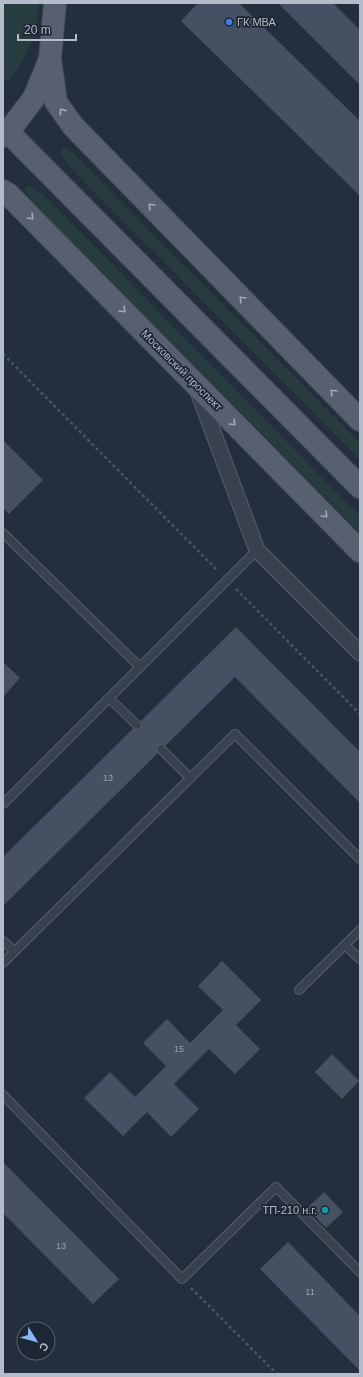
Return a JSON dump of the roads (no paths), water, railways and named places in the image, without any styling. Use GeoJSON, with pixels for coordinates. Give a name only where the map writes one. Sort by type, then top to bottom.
{"type":"FeatureCollection","features":[{"type":"Feature","properties":{"kind":"main road"},"geometry":{"type":"LineString","coordinates":[[55,4],[50,59],[56,102],[73,126],[360,420]]}},
{"type":"Feature","properties":{"kind":"main road"},"geometry":{"type":"LineString","coordinates":[[50,59],[34,98],[5,132],[360,487]]}},
{"type":"Feature","properties":{"kind":"main road","name":"Московский проспект"},"geometry":{"type":"LineString","coordinates":[[3,191],[8,194],[360,551]]}},
{"type":"Feature","properties":{"kind":"street"},"geometry":{"type":"LineString","coordinates":[[194,383],[258,550],[360,653]]}},
{"type":"Feature","properties":{"kind":"lane"},"geometry":{"type":"LineString","coordinates":[[3,532],[140,667]]}},
{"type":"Feature","properties":{"kind":"lane"},"geometry":{"type":"LineString","coordinates":[[3,804],[258,550]]}},
{"type":"Feature","properties":{"kind":"lane"},"geometry":{"type":"LineString","coordinates":[[109,698],[137,725]]}},
{"type":"Feature","properties":{"kind":"lane"},"geometry":{"type":"LineString","coordinates":[[3,963],[235,734],[360,859]]}},
{"type":"Feature","properties":{"kind":"lane"},"geometry":{"type":"LineString","coordinates":[[161,749],[190,778]]}},
{"type":"Feature","properties":{"kind":"lane"},"geometry":{"type":"LineString","coordinates":[[299,990],[360,930]]}},
{"type":"Feature","properties":{"kind":"lane"},"geometry":{"type":"LineString","coordinates":[[3,941],[14,951]]}},
{"type":"Feature","properties":{"kind":"lane"},"geometry":{"type":"LineString","coordinates":[[345,945],[360,959]]}},
{"type":"Feature","properties":{"kind":"lane"},"geometry":{"type":"LineString","coordinates":[[3,1095],[182,1279],[276,1187],[360,1272]]}},
{"type":"Feature","properties":{"kind":"place","name":"ГК МВА"},"geometry":{"type":"Point","coordinates":[229,22]}},
{"type":"Feature","properties":{"kind":"place","name":"ТП-210 н.г."},"geometry":{"type":"Point","coordinates":[325,1210]}}]}
